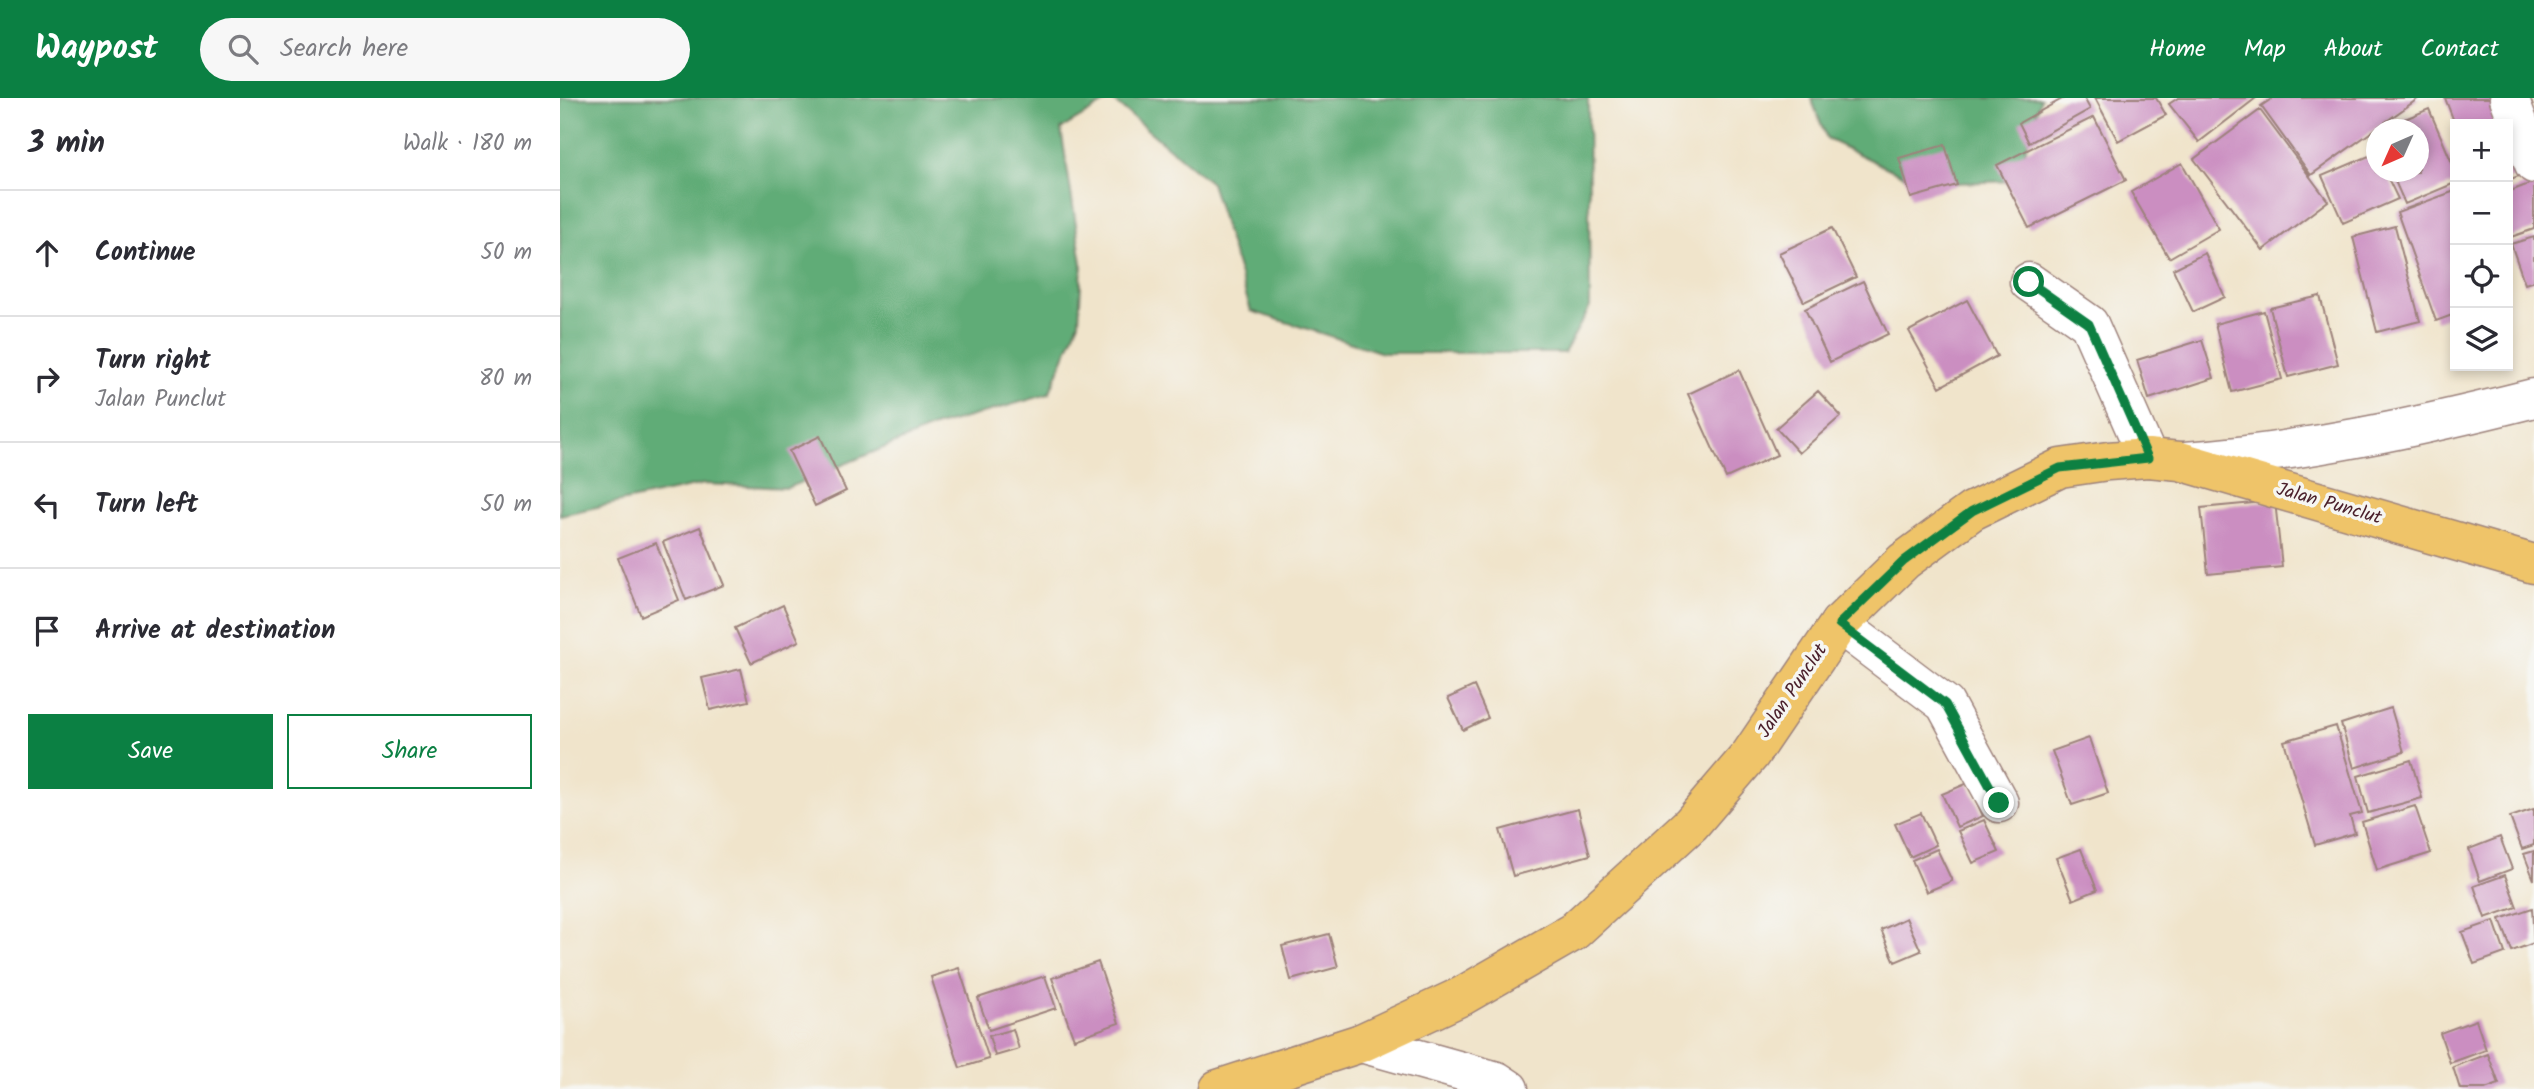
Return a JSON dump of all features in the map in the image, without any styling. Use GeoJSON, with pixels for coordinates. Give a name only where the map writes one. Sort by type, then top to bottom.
{"type":"FeatureCollection","features":[{"type":"Feature","properties":{"kind":"main road","name":"Jalan Punclut"},"geometry":{"type":"LineString","coordinates":[[1218,1089],[1361,1043],[1462,996],[1573,932],[1691,824],[1750,755],[1839,624],[1904,561],[1972,511],[2060,468],[2164,460],[2534,564]]}},
{"type":"Feature","properties":{"kind":"street"},"geometry":{"type":"LineString","coordinates":[[2509,98],[2534,164]]}},
{"type":"Feature","properties":{"kind":"street"},"geometry":{"type":"LineString","coordinates":[[2029,282],[2089,324],[2164,460],[2258,456],[2422,426],[2534,398]]}},
{"type":"Feature","properties":{"kind":"street"},"geometry":{"type":"LineString","coordinates":[[1839,624],[1945,704],[1999,803]]}},
{"type":"Feature","properties":{"kind":"street"},"geometry":{"type":"LineString","coordinates":[[1361,1043],[1497,1081],[1509,1089]]}},
{"type":"Feature","properties":{"kind":"green space"},"geometry":{"type":"Polygon","coordinates":[[[560,98],[1588,98],[1590,307],[1564,353],[1383,353],[1251,311],[1211,183],[1111,99],[1061,129],[1082,263],[1079,322],[1049,394],[934,427],[787,488],[704,484],[560,515],[560,98]]]}},
{"type":"Feature","properties":{"kind":"green space"},"geometry":{"type":"Polygon","coordinates":[[[1811,98],[2041,98],[2016,181],[1921,184],[1827,139],[1811,98]]]}},
{"type":"Feature","properties":{"kind":"building"},"geometry":{"type":"Polygon","coordinates":[[[2064,98],[2084,98],[2090,109],[2029,143],[2019,123],[2064,98]]]}},
{"type":"Feature","properties":{"kind":"building"},"geometry":{"type":"Polygon","coordinates":[[[2095,98],[2156,98],[2166,115],[2118,141],[2095,98]]]}},
{"type":"Feature","properties":{"kind":"building"},"geometry":{"type":"Polygon","coordinates":[[[2178,98],[2256,98],[2199,142],[2169,104],[2178,98]]]}},
{"type":"Feature","properties":{"kind":"building"},"geometry":{"type":"Polygon","coordinates":[[[2273,98],[2419,98],[2390,119],[2366,119],[2366,136],[2311,175],[2261,106],[2273,98]]]}},
{"type":"Feature","properties":{"kind":"building"},"geometry":{"type":"Polygon","coordinates":[[[2445,98],[2495,98],[2503,119],[2453,119],[2445,98]]]}},
{"type":"Feature","properties":{"kind":"building"},"geometry":{"type":"Polygon","coordinates":[[[2429,109],[2450,158],[2450,185],[2405,204],[2395,182],[2429,182],[2429,119],[2405,119],[2429,109]]]}},
{"type":"Feature","properties":{"kind":"building"},"geometry":{"type":"Polygon","coordinates":[[[2260,110],[2328,201],[2263,250],[2194,159],[2260,110]]]}},
{"type":"Feature","properties":{"kind":"building"},"geometry":{"type":"Polygon","coordinates":[[[2094,117],[2126,180],[2029,228],[1997,165],[2094,117]]]}},
{"type":"Feature","properties":{"kind":"building"},"geometry":{"type":"Polygon","coordinates":[[[2513,135],[2527,173],[2513,178],[2513,135]]]}},
{"type":"Feature","properties":{"kind":"building"},"geometry":{"type":"Polygon","coordinates":[[[1945,145],[1957,185],[1911,198],[1899,158],[1945,145]]]}},
{"type":"Feature","properties":{"kind":"building"},"geometry":{"type":"Polygon","coordinates":[[[2366,157],[2366,182],[2390,182],[2398,199],[2343,223],[2322,176],[2366,157]]]}},
{"type":"Feature","properties":{"kind":"building"},"geometry":{"type":"Polygon","coordinates":[[[2182,163],[2219,229],[2169,258],[2131,192],[2182,163]]]}},
{"type":"Feature","properties":{"kind":"building"},"geometry":{"type":"Polygon","coordinates":[[[2534,182],[2534,229],[2513,236],[2513,190],[2534,182]]]}},
{"type":"Feature","properties":{"kind":"building"},"geometry":{"type":"Polygon","coordinates":[[[2450,193],[2450,316],[2436,321],[2397,212],[2450,193]]]}},
{"type":"Feature","properties":{"kind":"building"},"geometry":{"type":"Polygon","coordinates":[[[2395,226],[2420,321],[2377,332],[2353,237],[2395,226]]]}},
{"type":"Feature","properties":{"kind":"building"},"geometry":{"type":"Polygon","coordinates":[[[1832,228],[1856,277],[1804,302],[1779,253],[1832,228]]]}},
{"type":"Feature","properties":{"kind":"building"},"geometry":{"type":"Polygon","coordinates":[[[2534,237],[2534,281],[2525,284],[2513,243],[2534,237]]]}},
{"type":"Feature","properties":{"kind":"building"},"geometry":{"type":"Polygon","coordinates":[[[2205,253],[2225,297],[2193,312],[2173,269],[2205,253]]]}},
{"type":"Feature","properties":{"kind":"building"},"geometry":{"type":"Polygon","coordinates":[[[1863,281],[1888,334],[1830,362],[1805,309],[1863,281]]]}},
{"type":"Feature","properties":{"kind":"building"},"geometry":{"type":"Polygon","coordinates":[[[2320,296],[2338,364],[2288,377],[2270,308],[2320,296]]]}},
{"type":"Feature","properties":{"kind":"building"},"geometry":{"type":"Polygon","coordinates":[[[1967,300],[1997,356],[1940,387],[1909,331],[1967,300]]]}},
{"type":"Feature","properties":{"kind":"building"},"geometry":{"type":"Polygon","coordinates":[[[2264,311],[2282,379],[2232,392],[2215,324],[2264,311]]]}},
{"type":"Feature","properties":{"kind":"building"},"geometry":{"type":"Polygon","coordinates":[[[2202,340],[2214,378],[2149,399],[2137,360],[2202,340]]]}},
{"type":"Feature","properties":{"kind":"building"},"geometry":{"type":"Polygon","coordinates":[[[1739,370],[1777,455],[1726,478],[1688,394],[1739,370]]]}},
{"type":"Feature","properties":{"kind":"building"},"geometry":{"type":"Polygon","coordinates":[[[1818,391],[1841,416],[1799,453],[1776,428],[1818,391]]]}},
{"type":"Feature","properties":{"kind":"building"},"geometry":{"type":"Polygon","coordinates":[[[820,436],[846,491],[815,506],[789,451],[820,436]]]}},
{"type":"Feature","properties":{"kind":"building"},"geometry":{"type":"Polygon","coordinates":[[[2275,501],[2282,567],[2208,574],[2201,508],[2275,501]]]}},
{"type":"Feature","properties":{"kind":"building"},"geometry":{"type":"Polygon","coordinates":[[[700,527],[724,585],[686,600],[663,542],[700,527]]]}},
{"type":"Feature","properties":{"kind":"building"},"geometry":{"type":"Polygon","coordinates":[[[656,543],[679,600],[641,616],[618,558],[656,543]]]}},
{"type":"Feature","properties":{"kind":"building"},"geometry":{"type":"Polygon","coordinates":[[[783,605],[799,641],[751,663],[735,628],[783,605]]]}},
{"type":"Feature","properties":{"kind":"building"},"geometry":{"type":"Polygon","coordinates":[[[741,669],[749,701],[710,710],[702,678],[741,669]]]}},
{"type":"Feature","properties":{"kind":"building"},"geometry":{"type":"Polygon","coordinates":[[[1474,686],[1488,718],[1463,730],[1448,698],[1474,686]]]}},
{"type":"Feature","properties":{"kind":"building"},"geometry":{"type":"Polygon","coordinates":[[[2391,708],[2404,752],[2354,768],[2341,724],[2391,708]]]}},
{"type":"Feature","properties":{"kind":"building"},"geometry":{"type":"Polygon","coordinates":[[[2336,726],[2362,813],[2350,816],[2355,833],[2315,845],[2284,741],[2336,726]]]}},
{"type":"Feature","properties":{"kind":"building"},"geometry":{"type":"Polygon","coordinates":[[[2089,738],[2108,793],[2072,805],[2052,751],[2089,738]]]}},
{"type":"Feature","properties":{"kind":"building"},"geometry":{"type":"Polygon","coordinates":[[[2411,760],[2422,798],[2368,813],[2358,776],[2411,760]]]}},
{"type":"Feature","properties":{"kind":"building"},"geometry":{"type":"Polygon","coordinates":[[[1968,783],[1983,816],[1957,827],[1942,794],[1968,783]]]}},
{"type":"Feature","properties":{"kind":"building"},"geometry":{"type":"Polygon","coordinates":[[[2415,806],[2431,853],[2377,870],[2362,822],[2415,806]]]}},
{"type":"Feature","properties":{"kind":"building"},"geometry":{"type":"Polygon","coordinates":[[[1578,809],[1590,855],[1513,876],[1500,830],[1578,809]]]}},
{"type":"Feature","properties":{"kind":"building"},"geometry":{"type":"Polygon","coordinates":[[[2534,809],[2534,845],[2522,849],[2510,817],[2534,809]]]}},
{"type":"Feature","properties":{"kind":"building"},"geometry":{"type":"Polygon","coordinates":[[[1921,813],[1936,845],[1910,857],[1895,824],[1921,813]]]}},
{"type":"Feature","properties":{"kind":"building"},"geometry":{"type":"Polygon","coordinates":[[[1984,820],[1999,852],[1973,863],[1958,831],[1984,820]]]}},
{"type":"Feature","properties":{"kind":"building"},"geometry":{"type":"Polygon","coordinates":[[[2500,837],[2512,869],[2480,881],[2469,849],[2500,837]]]}},
{"type":"Feature","properties":{"kind":"building"},"geometry":{"type":"Polygon","coordinates":[[[1937,849],[1952,881],[1926,892],[1912,860],[1937,849]]]}},
{"type":"Feature","properties":{"kind":"building"},"geometry":{"type":"Polygon","coordinates":[[[2081,849],[2097,890],[2073,900],[2056,858],[2081,849]]]}},
{"type":"Feature","properties":{"kind":"building"},"geometry":{"type":"Polygon","coordinates":[[[2534,851],[2534,880],[2524,854],[2534,851]]]}},
{"type":"Feature","properties":{"kind":"building"},"geometry":{"type":"Polygon","coordinates":[[[2505,875],[2517,907],[2485,918],[2474,886],[2505,875]]]}},
{"type":"Feature","properties":{"kind":"building"},"geometry":{"type":"Polygon","coordinates":[[[2532,908],[2534,943],[2512,951],[2500,919],[2532,908]]]}},
{"type":"Feature","properties":{"kind":"building"},"geometry":{"type":"Polygon","coordinates":[[[1906,918],[1921,951],[1895,962],[1881,930],[1906,918]]]}},
{"type":"Feature","properties":{"kind":"building"},"geometry":{"type":"Polygon","coordinates":[[[2494,921],[2505,953],[2474,964],[2462,932],[2494,921]]]}},
{"type":"Feature","properties":{"kind":"building"},"geometry":{"type":"Polygon","coordinates":[[[1329,934],[1338,967],[1291,980],[1282,946],[1329,934]]]}},
{"type":"Feature","properties":{"kind":"building"},"geometry":{"type":"Polygon","coordinates":[[[1098,962],[1119,1023],[1074,1039],[1052,978],[1098,962]]]}},
{"type":"Feature","properties":{"kind":"building"},"geometry":{"type":"Polygon","coordinates":[[[959,968],[989,1059],[960,1068],[931,977],[959,968]]]}},
{"type":"Feature","properties":{"kind":"building"},"geometry":{"type":"Polygon","coordinates":[[[1045,976],[1056,1008],[989,1030],[978,998],[1045,976]]]}},
{"type":"Feature","properties":{"kind":"building"},"geometry":{"type":"Polygon","coordinates":[[[2476,1020],[2486,1050],[2450,1063],[2440,1033],[2476,1020]]]}},
{"type":"Feature","properties":{"kind":"building"},"geometry":{"type":"Polygon","coordinates":[[[1013,1029],[1019,1049],[995,1056],[989,1036],[1013,1029]]]}},
{"type":"Feature","properties":{"kind":"building"},"geometry":{"type":"Polygon","coordinates":[[[2488,1054],[2499,1084],[2485,1089],[2460,1089],[2453,1067],[2488,1054]]]}},
{"type":"Feature","properties":{"kind":"route"},"geometry":{"type":"LineString","coordinates":[[1999,803],[1945,704],[1839,624],[1904,561],[1972,511],[2060,468],[2148,458],[2089,324],[2029,282]]}}]}
